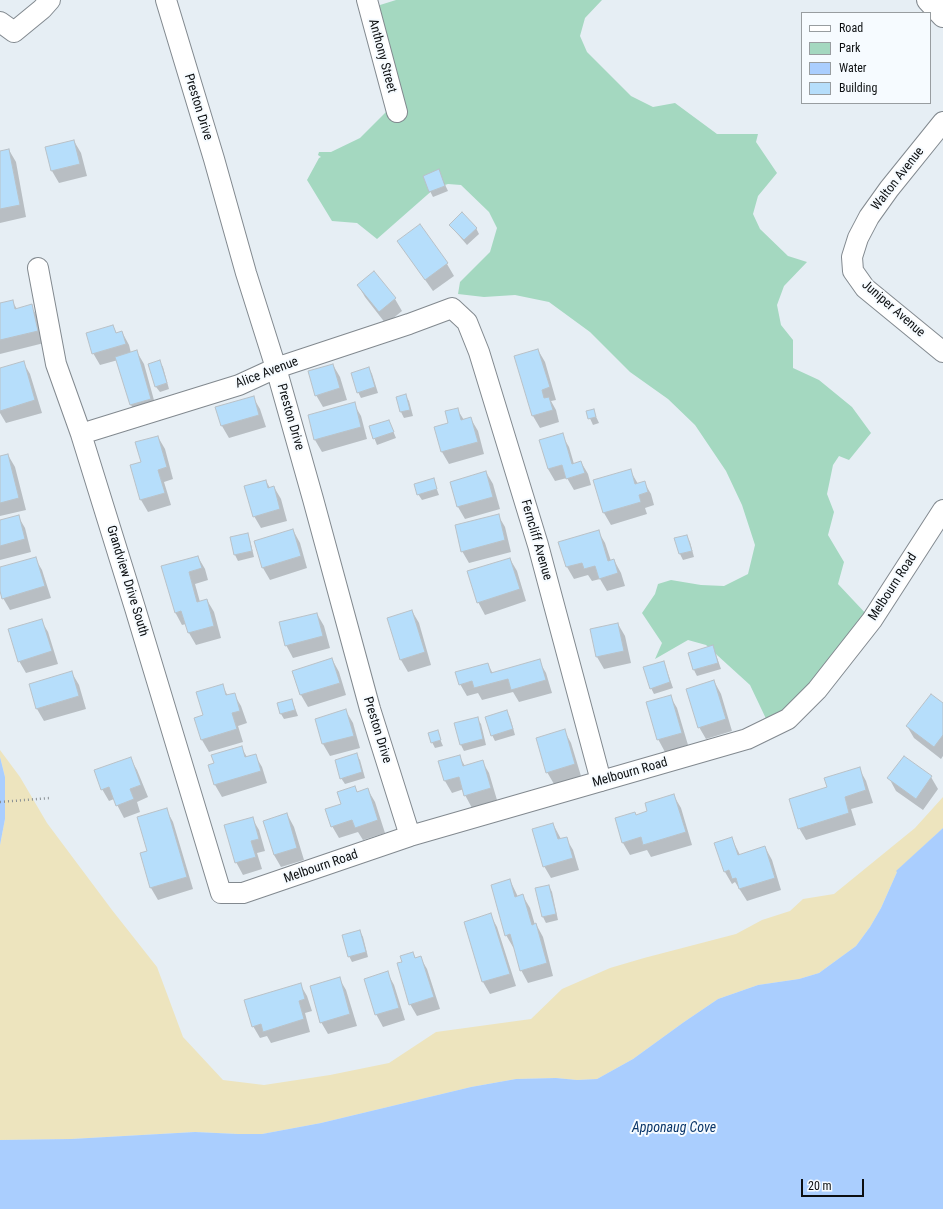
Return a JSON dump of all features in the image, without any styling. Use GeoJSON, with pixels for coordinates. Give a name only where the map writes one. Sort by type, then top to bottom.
{"type":"FeatureCollection","features":[{"type":"Feature","properties":{"kind":"street"},"geometry":{"type":"LineString","coordinates":[[7,27],[42,9],[50,0]]}},
{"type":"Feature","properties":{"kind":"street","name":"Preston Drive"},"geometry":{"type":"LineString","coordinates":[[166,0],[246,273],[276,368],[370,709],[410,836]]}},
{"type":"Feature","properties":{"kind":"street","name":"Anthony Street"},"geometry":{"type":"LineString","coordinates":[[368,0],[396,112]]}},
{"type":"Feature","properties":{"kind":"street"},"geometry":{"type":"LineString","coordinates":[[928,0],[943,16]]}},
{"type":"Feature","properties":{"kind":"street","name":"Walton Avenue"},"geometry":{"type":"LineString","coordinates":[[858,238],[869,217],[885,194],[943,122]]}},
{"type":"Feature","properties":{"kind":"street","name":"Juniper Avenue"},"geometry":{"type":"LineString","coordinates":[[858,238],[852,257],[854,271],[865,288],[943,352]]}},
{"type":"Feature","properties":{"kind":"street","name":"Grandview Drive South"},"geometry":{"type":"LineString","coordinates":[[38,268],[56,364],[81,434],[136,608],[221,893]]}},
{"type":"Feature","properties":{"kind":"street","name":"Alice Avenue"},"geometry":{"type":"LineString","coordinates":[[81,434],[239,385],[276,368],[409,324],[452,308]]}},
{"type":"Feature","properties":{"kind":"street","name":"Ferncliff Avenue"},"geometry":{"type":"LineString","coordinates":[[452,308],[467,322],[479,352],[538,545],[601,781]]}},
{"type":"Feature","properties":{"kind":"street","name":"Melbourn Road"},"geometry":{"type":"LineString","coordinates":[[221,893],[243,893],[410,836],[748,739],[788,720],[817,690],[872,620],[943,510]]}},
{"type":"Feature","properties":{"kind":"path"},"geometry":{"type":"LineString","coordinates":[[0,802],[50,798]]}},
{"type":"Feature","properties":{"kind":"green space"},"geometry":{"type":"Polygon","coordinates":[[[396,0],[602,0],[585,18],[580,36],[587,52],[631,96],[653,107],[675,103],[717,134],[758,134],[756,142],[777,173],[758,196],[753,214],[760,229],[788,256],[807,262],[784,286],[777,305],[781,325],[793,340],[793,368],[819,380],[852,407],[871,433],[849,460],[839,456],[833,465],[827,494],[834,512],[828,535],[844,562],[838,584],[869,617],[821,686],[769,725],[750,685],[706,645],[688,640],[655,659],[662,643],[642,613],[655,594],[658,584],[671,580],[701,585],[724,586],[748,574],[755,545],[742,505],[726,471],[695,425],[668,399],[630,372],[590,332],[549,302],[515,295],[484,297],[458,294],[460,282],[490,252],[497,228],[489,212],[461,185],[448,184],[435,188],[377,239],[357,223],[332,221],[307,180],[321,157],[318,155],[319,152],[331,152],[360,138],[401,97],[378,10],[380,5],[396,0]]]}},
{"type":"Feature","properties":{"kind":"sand"},"geometry":{"type":"Polygon","coordinates":[[[0,750],[20,777],[47,823],[157,967],[183,1037],[223,1080],[264,1085],[330,1075],[389,1063],[436,1032],[531,1019],[562,989],[610,968],[736,934],[762,920],[790,911],[803,899],[834,894],[915,828],[943,797],[943,828],[897,871],[881,908],[870,927],[856,946],[819,973],[799,979],[758,985],[718,999],[633,1059],[597,1079],[516,1079],[471,1087],[321,1123],[262,1134],[195,1132],[71,1139],[0,1140],[0,845],[5,819],[5,777],[0,757],[0,750]]]}},
{"type":"Feature","properties":{"kind":"water"},"geometry":{"type":"Polygon","coordinates":[[[0,757],[5,777],[5,819],[0,845],[0,757]]]}},
{"type":"Feature","properties":{"kind":"water","name":"Apponaug Cove"},"geometry":{"type":"Polygon","coordinates":[[[943,828],[943,1209],[0,1209],[0,1140],[71,1139],[195,1132],[262,1134],[321,1123],[471,1087],[516,1079],[597,1079],[633,1059],[718,999],[758,985],[799,979],[819,973],[856,946],[870,927],[881,908],[897,872],[896,871],[943,828]]]}},
{"type":"Feature","properties":{"kind":"building"},"geometry":{"type":"Polygon","coordinates":[[[74,140],[80,164],[51,171],[45,147],[74,140]]]}},
{"type":"Feature","properties":{"kind":"building"},"geometry":{"type":"Polygon","coordinates":[[[9,149],[20,205],[0,209],[0,151],[9,149]]]}},
{"type":"Feature","properties":{"kind":"building"},"geometry":{"type":"Polygon","coordinates":[[[439,169],[445,186],[429,192],[423,176],[439,169]]]}},
{"type":"Feature","properties":{"kind":"building"},"geometry":{"type":"Polygon","coordinates":[[[462,212],[477,228],[464,240],[449,225],[462,212]]]}},
{"type":"Feature","properties":{"kind":"building"},"geometry":{"type":"Polygon","coordinates":[[[420,224],[448,263],[425,280],[397,241],[420,224]]]}},
{"type":"Feature","properties":{"kind":"building"},"geometry":{"type":"Polygon","coordinates":[[[374,271],[396,298],[379,312],[357,285],[374,271]]]}},
{"type":"Feature","properties":{"kind":"building"},"geometry":{"type":"Polygon","coordinates":[[[13,300],[15,309],[32,304],[38,331],[0,340],[0,303],[13,300]]]}},
{"type":"Feature","properties":{"kind":"building"},"geometry":{"type":"Polygon","coordinates":[[[113,325],[116,333],[122,331],[126,344],[92,354],[86,333],[113,325]]]}},
{"type":"Feature","properties":{"kind":"building"},"geometry":{"type":"Polygon","coordinates":[[[538,349],[550,387],[542,390],[544,398],[549,397],[553,410],[532,416],[514,356],[538,349]]]}},
{"type":"Feature","properties":{"kind":"building"},"geometry":{"type":"Polygon","coordinates":[[[137,350],[151,399],[130,405],[115,357],[137,350]]]}},
{"type":"Feature","properties":{"kind":"building"},"geometry":{"type":"Polygon","coordinates":[[[160,360],[167,383],[155,387],[148,364],[160,360]]]}},
{"type":"Feature","properties":{"kind":"building"},"geometry":{"type":"Polygon","coordinates":[[[24,361],[35,400],[0,411],[0,368],[24,361]]]}},
{"type":"Feature","properties":{"kind":"building"},"geometry":{"type":"Polygon","coordinates":[[[333,364],[340,388],[315,396],[308,371],[333,364]]]}},
{"type":"Feature","properties":{"kind":"building"},"geometry":{"type":"Polygon","coordinates":[[[369,367],[375,387],[357,393],[351,373],[369,367]]]}},
{"type":"Feature","properties":{"kind":"building"},"geometry":{"type":"Polygon","coordinates":[[[406,394],[410,410],[400,412],[396,397],[406,394]]]}},
{"type":"Feature","properties":{"kind":"building"},"geometry":{"type":"Polygon","coordinates":[[[254,396],[259,415],[221,426],[215,407],[254,396]]]}},
{"type":"Feature","properties":{"kind":"building"},"geometry":{"type":"Polygon","coordinates":[[[355,402],[361,427],[314,440],[308,415],[355,402]]]}},
{"type":"Feature","properties":{"kind":"building"},"geometry":{"type":"Polygon","coordinates":[[[458,408],[461,420],[471,417],[478,442],[441,452],[434,427],[448,423],[445,411],[458,408]]]}},
{"type":"Feature","properties":{"kind":"building"},"geometry":{"type":"Polygon","coordinates":[[[594,409],[596,417],[588,419],[586,411],[594,409]]]}},
{"type":"Feature","properties":{"kind":"building"},"geometry":{"type":"Polygon","coordinates":[[[389,420],[394,432],[373,439],[369,426],[389,420]]]}},
{"type":"Feature","properties":{"kind":"building"},"geometry":{"type":"Polygon","coordinates":[[[563,433],[572,464],[581,461],[585,473],[566,479],[562,465],[548,469],[539,440],[563,433]]]}},
{"type":"Feature","properties":{"kind":"building"},"geometry":{"type":"Polygon","coordinates":[[[158,436],[167,467],[158,470],[165,493],[140,500],[130,465],[141,462],[135,442],[158,436]]]}},
{"type":"Feature","properties":{"kind":"building"},"geometry":{"type":"Polygon","coordinates":[[[8,454],[19,498],[0,503],[0,456],[8,454]]]}},
{"type":"Feature","properties":{"kind":"building"},"geometry":{"type":"Polygon","coordinates":[[[631,469],[635,484],[645,481],[648,492],[639,495],[641,502],[603,513],[593,480],[631,469]]]}},
{"type":"Feature","properties":{"kind":"building"},"geometry":{"type":"Polygon","coordinates":[[[486,471],[493,497],[457,507],[450,482],[486,471]]]}},
{"type":"Feature","properties":{"kind":"building"},"geometry":{"type":"Polygon","coordinates":[[[434,478],[437,489],[417,495],[414,484],[434,478]]]}},
{"type":"Feature","properties":{"kind":"building"},"geometry":{"type":"Polygon","coordinates":[[[266,480],[268,488],[274,486],[280,509],[253,517],[244,486],[266,480]]]}},
{"type":"Feature","properties":{"kind":"building"},"geometry":{"type":"Polygon","coordinates":[[[499,514],[505,540],[461,552],[455,525],[499,514]]]}},
{"type":"Feature","properties":{"kind":"building"},"geometry":{"type":"Polygon","coordinates":[[[19,515],[25,539],[0,546],[0,520],[19,515]]]}},
{"type":"Feature","properties":{"kind":"building"},"geometry":{"type":"Polygon","coordinates":[[[293,529],[301,556],[262,568],[254,541],[293,529]]]}},
{"type":"Feature","properties":{"kind":"building"},"geometry":{"type":"Polygon","coordinates":[[[599,530],[608,561],[614,559],[618,573],[599,579],[595,566],[584,569],[582,563],[566,567],[558,542],[599,530]]]}},
{"type":"Feature","properties":{"kind":"building"},"geometry":{"type":"Polygon","coordinates":[[[248,533],[252,551],[234,555],[230,537],[248,533]]]}},
{"type":"Feature","properties":{"kind":"building"},"geometry":{"type":"Polygon","coordinates":[[[687,535],[692,551],[679,554],[674,538],[687,535]]]}},
{"type":"Feature","properties":{"kind":"building"},"geometry":{"type":"Polygon","coordinates":[[[198,556],[202,568],[189,572],[197,602],[207,599],[214,626],[188,633],[181,611],[175,613],[161,566],[198,556]]]}},
{"type":"Feature","properties":{"kind":"building"},"geometry":{"type":"Polygon","coordinates":[[[36,557],[45,586],[2,599],[0,591],[0,567],[36,557]]]}},
{"type":"Feature","properties":{"kind":"building"},"geometry":{"type":"Polygon","coordinates":[[[510,558],[520,589],[477,603],[467,571],[510,558]]]}},
{"type":"Feature","properties":{"kind":"building"},"geometry":{"type":"Polygon","coordinates":[[[412,610],[425,652],[400,660],[387,618],[412,610]]]}},
{"type":"Feature","properties":{"kind":"building"},"geometry":{"type":"Polygon","coordinates":[[[317,613],[323,636],[285,646],[279,622],[317,613]]]}},
{"type":"Feature","properties":{"kind":"building"},"geometry":{"type":"Polygon","coordinates":[[[42,619],[52,651],[18,662],[8,629],[42,619]]]}},
{"type":"Feature","properties":{"kind":"building"},"geometry":{"type":"Polygon","coordinates":[[[618,623],[624,651],[596,657],[590,629],[618,623]]]}},
{"type":"Feature","properties":{"kind":"building"},"geometry":{"type":"Polygon","coordinates":[[[713,645],[718,663],[693,670],[688,653],[713,645]]]}},
{"type":"Feature","properties":{"kind":"building"},"geometry":{"type":"Polygon","coordinates":[[[332,658],[340,683],[300,695],[292,671],[332,658]]]}},
{"type":"Feature","properties":{"kind":"building"},"geometry":{"type":"Polygon","coordinates":[[[540,659],[546,680],[511,690],[508,679],[474,688],[472,681],[459,685],[455,672],[488,663],[491,673],[540,659]]]}},
{"type":"Feature","properties":{"kind":"building"},"geometry":{"type":"Polygon","coordinates":[[[664,661],[670,682],[650,689],[643,667],[664,661]]]}},
{"type":"Feature","properties":{"kind":"building"},"geometry":{"type":"Polygon","coordinates":[[[72,671],[79,696],[36,709],[29,684],[72,671]]]}},
{"type":"Feature","properties":{"kind":"building"},"geometry":{"type":"Polygon","coordinates":[[[714,680],[726,719],[698,728],[686,689],[714,680]]]}},
{"type":"Feature","properties":{"kind":"building"},"geometry":{"type":"Polygon","coordinates":[[[223,684],[226,695],[235,693],[240,711],[232,713],[237,729],[201,740],[194,718],[203,715],[196,692],[223,684]]]}},
{"type":"Feature","properties":{"kind":"building"},"geometry":{"type":"Polygon","coordinates":[[[931,694],[943,703],[943,735],[934,747],[906,726],[931,694]]]}},
{"type":"Feature","properties":{"kind":"building"},"geometry":{"type":"Polygon","coordinates":[[[671,695],[682,733],[657,740],[646,702],[671,695]]]}},
{"type":"Feature","properties":{"kind":"building"},"geometry":{"type":"Polygon","coordinates":[[[292,699],[295,710],[280,714],[277,703],[292,699]]]}},
{"type":"Feature","properties":{"kind":"building"},"geometry":{"type":"Polygon","coordinates":[[[346,709],[354,736],[322,744],[315,719],[346,709]]]}},
{"type":"Feature","properties":{"kind":"building"},"geometry":{"type":"Polygon","coordinates":[[[507,710],[513,729],[491,736],[485,717],[507,710]]]}},
{"type":"Feature","properties":{"kind":"building"},"geometry":{"type":"Polygon","coordinates":[[[478,717],[483,739],[460,745],[454,723],[478,717]]]}},
{"type":"Feature","properties":{"kind":"building"},"geometry":{"type":"Polygon","coordinates":[[[565,729],[575,764],[546,773],[536,738],[565,729]]]}},
{"type":"Feature","properties":{"kind":"building"},"geometry":{"type":"Polygon","coordinates":[[[438,730],[441,740],[431,743],[428,733],[438,730]]]}},
{"type":"Feature","properties":{"kind":"building"},"geometry":{"type":"Polygon","coordinates":[[[242,746],[245,757],[256,754],[261,771],[214,785],[208,765],[214,763],[211,755],[242,746]]]}},
{"type":"Feature","properties":{"kind":"building"},"geometry":{"type":"Polygon","coordinates":[[[357,753],[362,772],[340,779],[335,760],[357,753]]]}},
{"type":"Feature","properties":{"kind":"building"},"geometry":{"type":"Polygon","coordinates":[[[460,755],[463,766],[483,760],[491,788],[464,796],[459,777],[444,781],[438,761],[460,755]]]}},
{"type":"Feature","properties":{"kind":"building"},"geometry":{"type":"Polygon","coordinates":[[[904,756],[932,776],[916,799],[887,778],[904,756]]]}},
{"type":"Feature","properties":{"kind":"building"},"geometry":{"type":"Polygon","coordinates":[[[131,757],[141,785],[130,789],[134,799],[116,806],[109,787],[101,790],[94,770],[131,757]]]}},
{"type":"Feature","properties":{"kind":"building"},"geometry":{"type":"Polygon","coordinates":[[[860,767],[866,790],[845,797],[849,813],[798,829],[789,799],[827,787],[824,778],[860,767]]]}},
{"type":"Feature","properties":{"kind":"building"},"geometry":{"type":"Polygon","coordinates":[[[355,786],[357,792],[368,788],[378,820],[355,828],[352,820],[331,827],[325,809],[341,804],[337,792],[355,786]]]}},
{"type":"Feature","properties":{"kind":"building"},"geometry":{"type":"Polygon","coordinates":[[[674,794],[686,832],[643,845],[641,837],[622,843],[615,818],[635,812],[636,815],[647,811],[645,803],[674,794]]]}},
{"type":"Feature","properties":{"kind":"building"},"geometry":{"type":"Polygon","coordinates":[[[167,808],[187,877],[150,888],[140,853],[147,851],[137,817],[167,808]]]}},
{"type":"Feature","properties":{"kind":"building"},"geometry":{"type":"Polygon","coordinates":[[[287,813],[297,848],[274,855],[263,821],[287,813]]]}},
{"type":"Feature","properties":{"kind":"building"},"geometry":{"type":"Polygon","coordinates":[[[253,817],[259,839],[251,841],[256,857],[235,863],[224,825],[253,817]]]}},
{"type":"Feature","properties":{"kind":"building"},"geometry":{"type":"Polygon","coordinates":[[[553,823],[558,839],[567,837],[573,858],[543,867],[532,829],[553,823]]]}},
{"type":"Feature","properties":{"kind":"building"},"geometry":{"type":"Polygon","coordinates":[[[732,837],[738,855],[765,846],[775,878],[739,889],[736,878],[732,879],[729,870],[724,872],[714,843],[732,837]]]}},
{"type":"Feature","properties":{"kind":"building"},"geometry":{"type":"Polygon","coordinates":[[[510,879],[515,897],[523,894],[532,925],[536,923],[547,963],[520,971],[510,934],[505,936],[491,885],[510,879]]]}},
{"type":"Feature","properties":{"kind":"building"},"geometry":{"type":"Polygon","coordinates":[[[549,885],[556,914],[542,917],[535,888],[549,885]]]}},
{"type":"Feature","properties":{"kind":"building"},"geometry":{"type":"Polygon","coordinates":[[[491,913],[510,974],[482,982],[464,922],[491,913]]]}},
{"type":"Feature","properties":{"kind":"building"},"geometry":{"type":"Polygon","coordinates":[[[360,930],[366,952],[348,957],[342,935],[360,930]]]}},
{"type":"Feature","properties":{"kind":"building"},"geometry":{"type":"Polygon","coordinates":[[[413,952],[415,958],[421,956],[434,997],[409,1005],[397,963],[402,962],[400,956],[413,952]]]}},
{"type":"Feature","properties":{"kind":"building"},"geometry":{"type":"Polygon","coordinates":[[[388,971],[399,1008],[375,1015],[364,979],[388,971]]]}},
{"type":"Feature","properties":{"kind":"building"},"geometry":{"type":"Polygon","coordinates":[[[340,977],[350,1014],[320,1023],[310,986],[340,977]]]}},
{"type":"Feature","properties":{"kind":"building"},"geometry":{"type":"Polygon","coordinates":[[[301,983],[305,999],[299,1001],[304,1019],[263,1032],[261,1024],[252,1027],[244,1000],[301,983]]]}}]}
